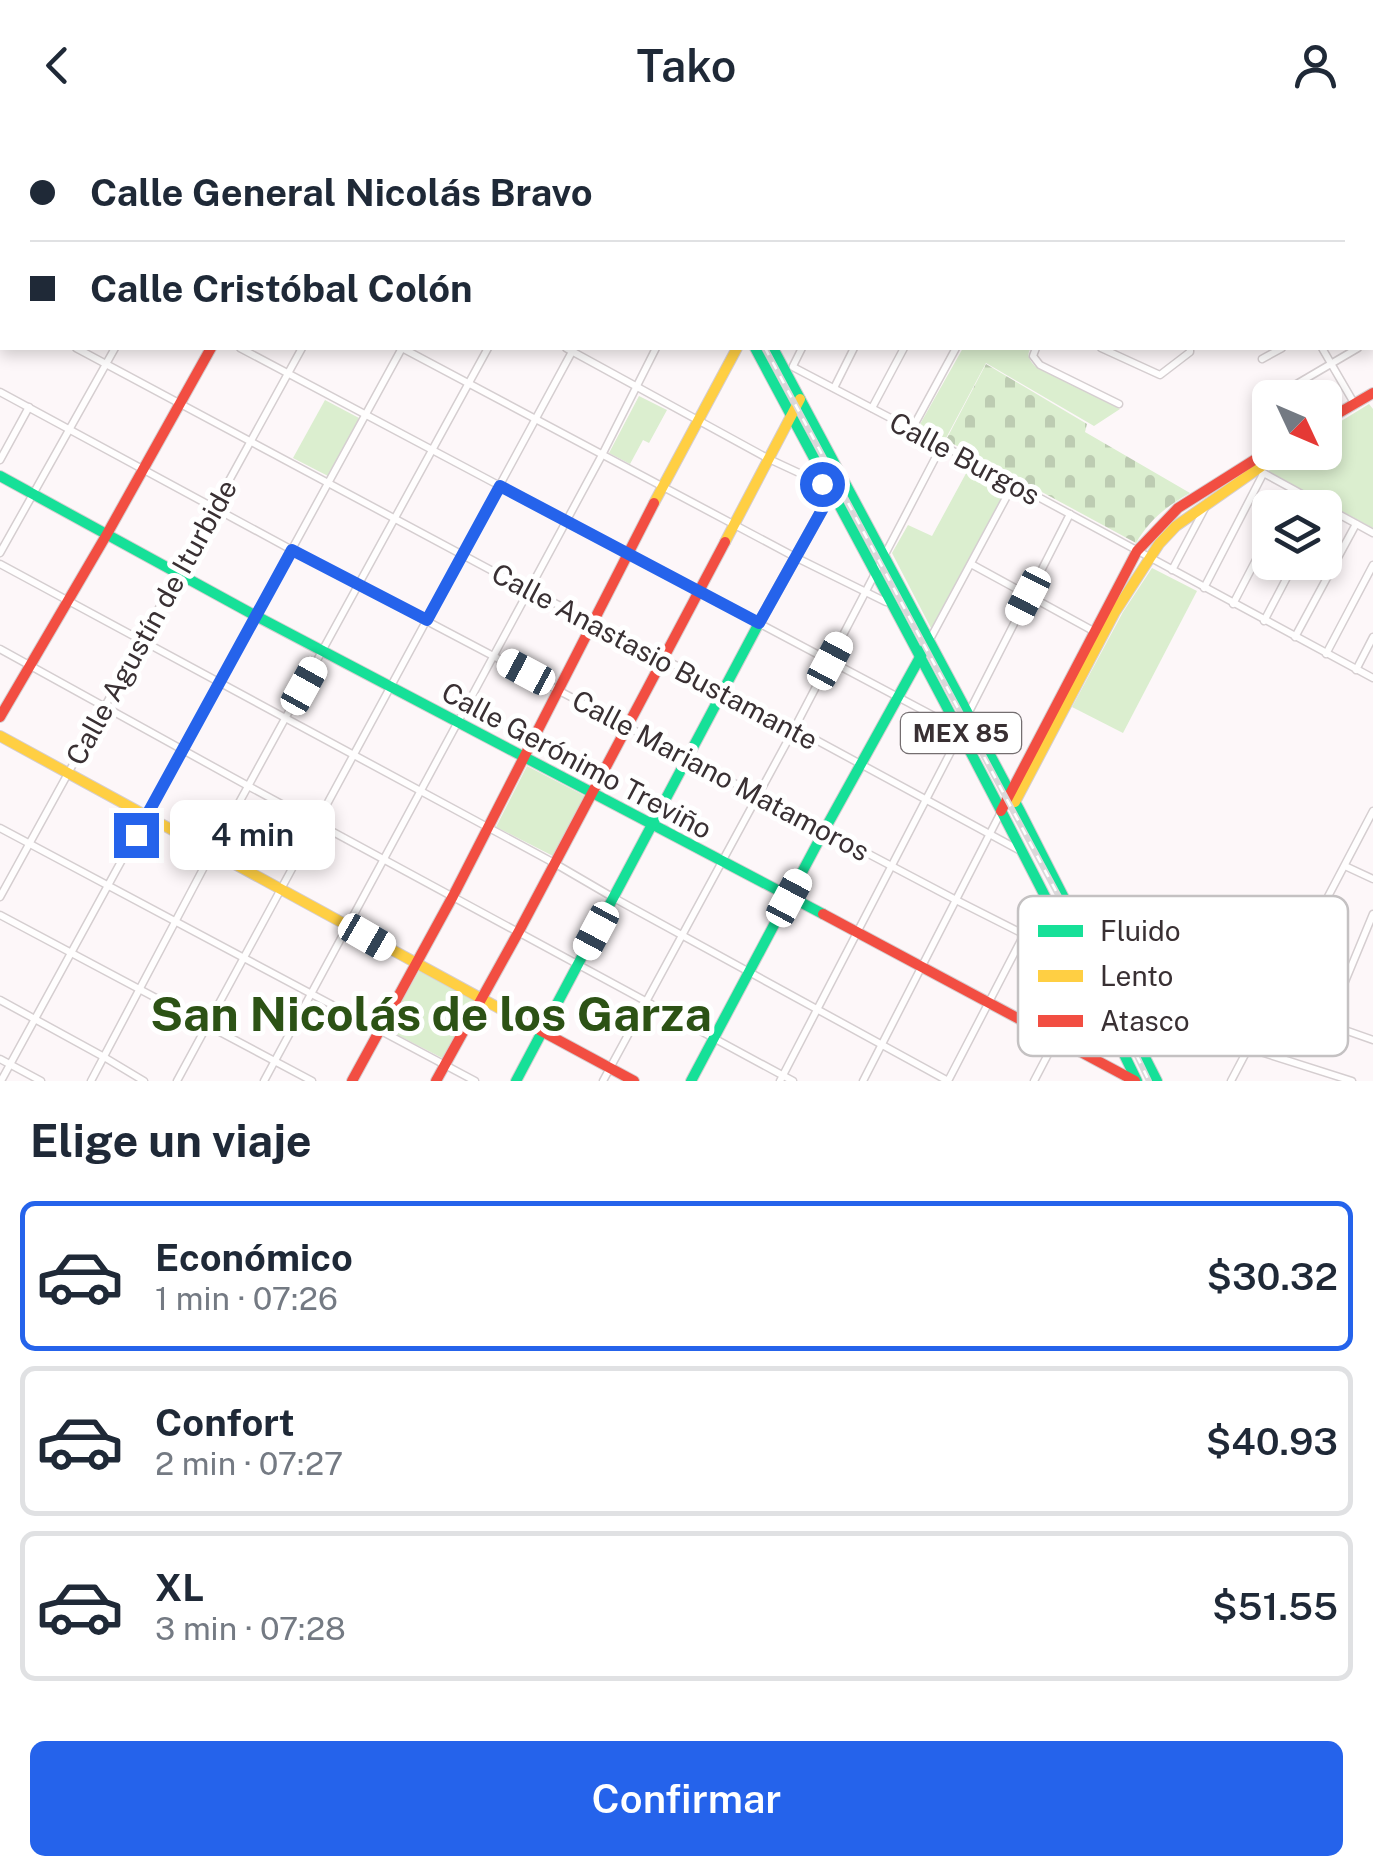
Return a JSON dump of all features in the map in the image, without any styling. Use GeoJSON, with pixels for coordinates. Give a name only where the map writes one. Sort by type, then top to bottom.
{"type":"FeatureCollection","features":[{"type":"Feature","properties":{"kind":"main road"},"geometry":{"type":"LineString","coordinates":[[0,717],[210,350]]}},
{"type":"Feature","properties":{"kind":"main road"},"geometry":{"type":"LineString","coordinates":[[352,1081],[453,896],[735,350]]}},
{"type":"Feature","properties":{"kind":"main road","name":"MEX 85"},"geometry":{"type":"LineString","coordinates":[[756,350],[1044,895]]}},
{"type":"Feature","properties":{"kind":"main road","name":"MEX 85"},"geometry":{"type":"LineString","coordinates":[[774,350],[790,372],[800,400],[1064,896]]}},
{"type":"Feature","properties":{"kind":"main road"},"geometry":{"type":"LineString","coordinates":[[1342,410],[1373,393]]}},
{"type":"Feature","properties":{"kind":"main road"},"geometry":{"type":"LineString","coordinates":[[436,1081],[800,400]]}},
{"type":"Feature","properties":{"kind":"main road"},"geometry":{"type":"LineString","coordinates":[[1001,811],[1013,798],[1137,551],[1178,508],[1252,461]]}},
{"type":"Feature","properties":{"kind":"main road"},"geometry":{"type":"LineString","coordinates":[[1098,634],[1149,558],[1176,526],[1260,472]]}},
{"type":"Feature","properties":{"kind":"main road","name":"Calle Gerónimo Treviño"},"geometry":{"type":"LineString","coordinates":[[0,476],[323,652],[1018,1018]]}},
{"type":"Feature","properties":{"kind":"main road"},"geometry":{"type":"LineString","coordinates":[[516,1081],[831,489]]}},
{"type":"Feature","properties":{"kind":"main road"},"geometry":{"type":"LineString","coordinates":[[691,1081],[929,641]]}},
{"type":"Feature","properties":{"kind":"main road"},"geometry":{"type":"LineString","coordinates":[[0,736],[634,1081]]}},
{"type":"Feature","properties":{"kind":"main road","name":"Calle Gerónimo Treviño"},"geometry":{"type":"LineString","coordinates":[[1086,1056],[1122,1078],[1136,1081]]}},
{"type":"Feature","properties":{"kind":"main road","name":"MEX 85"},"geometry":{"type":"LineString","coordinates":[[1124,1056],[1136,1081]]}},
{"type":"Feature","properties":{"kind":"main road","name":"MEX 85"},"geometry":{"type":"LineString","coordinates":[[1144,1056],[1156,1081]]}},
{"type":"Feature","properties":{"kind":"street","name":"Calle Anastasio Bustamante"},"geometry":{"type":"LineString","coordinates":[[80,350],[1022,852]]}},
{"type":"Feature","properties":{"kind":"street"},"geometry":{"type":"LineString","coordinates":[[0,553],[115,350]]}},
{"type":"Feature","properties":{"kind":"street"},"geometry":{"type":"LineString","coordinates":[[244,350],[958,727],[781,1078]]}},
{"type":"Feature","properties":{"kind":"street","name":"Calle Agustín de Iturbide"},"geometry":{"type":"LineString","coordinates":[[0,897],[301,350]]}},
{"type":"Feature","properties":{"kind":"street"},"geometry":{"type":"LineString","coordinates":[[1,1081],[400,350]]}},
{"type":"Feature","properties":{"kind":"street"},"geometry":{"type":"LineString","coordinates":[[405,350],[893,606]]}},
{"type":"Feature","properties":{"kind":"street"},"geometry":{"type":"LineString","coordinates":[[91,1081],[487,350]]}},
{"type":"Feature","properties":{"kind":"street"},"geometry":{"type":"LineString","coordinates":[[177,1081],[536,420],[570,350]]}},
{"type":"Feature","properties":{"kind":"street"},"geometry":{"type":"LineString","coordinates":[[574,350],[768,459],[831,489]]}},
{"type":"Feature","properties":{"kind":"street"},"geometry":{"type":"LineString","coordinates":[[264,1081],[655,350]]}},
{"type":"Feature","properties":{"kind":"street"},"geometry":{"type":"LineString","coordinates":[[790,372],[801,350]]}},
{"type":"Feature","properties":{"kind":"street"},"geometry":{"type":"LineString","coordinates":[[834,388],[853,350]]}},
{"type":"Feature","properties":{"kind":"street"},"geometry":{"type":"LineString","coordinates":[[872,408],[903,350]]}},
{"type":"Feature","properties":{"kind":"street"},"geometry":{"type":"LineString","coordinates":[[912,430],[955,350]]}},
{"type":"Feature","properties":{"kind":"street"},"geometry":{"type":"LineString","coordinates":[[1035,350],[1033,356],[1040,365],[1118,404]]}},
{"type":"Feature","properties":{"kind":"street"},"geometry":{"type":"LineString","coordinates":[[1105,350],[1156,374],[1162,374],[1190,350]]}},
{"type":"Feature","properties":{"kind":"street"},"geometry":{"type":"LineString","coordinates":[[1265,350],[1270,354]]}},
{"type":"Feature","properties":{"kind":"street"},"geometry":{"type":"LineString","coordinates":[[1262,359],[1278,350]]}},
{"type":"Feature","properties":{"kind":"street"},"geometry":{"type":"LineString","coordinates":[[1323,350],[1354,403]]}},
{"type":"Feature","properties":{"kind":"street"},"geometry":{"type":"LineString","coordinates":[[1303,380],[1355,350]]}},
{"type":"Feature","properties":{"kind":"street","name":"Calle Burgos"},"geometry":{"type":"LineString","coordinates":[[790,372],[834,388],[942,444],[1373,678]]}},
{"type":"Feature","properties":{"kind":"street","name":"Calle Mariano Matamoros"},"geometry":{"type":"LineString","coordinates":[[0,392],[292,550],[1018,931]]}},
{"type":"Feature","properties":{"kind":"street"},"geometry":{"type":"LineString","coordinates":[[0,460],[29,407]]}},
{"type":"Feature","properties":{"kind":"street"},"geometry":{"type":"LineString","coordinates":[[603,1081],[794,729],[942,444]]}},
{"type":"Feature","properties":{"kind":"street"},"geometry":{"type":"LineString","coordinates":[[1204,588],[1260,472],[1293,490]]}},
{"type":"Feature","properties":{"kind":"street"},"geometry":{"type":"LineString","coordinates":[[929,641],[1014,483]]}},
{"type":"Feature","properties":{"kind":"street"},"geometry":{"type":"LineString","coordinates":[[1172,570],[1206,505]]}},
{"type":"Feature","properties":{"kind":"street"},"geometry":{"type":"LineString","coordinates":[[968,714],[1070,514]]}},
{"type":"Feature","properties":{"kind":"street"},"geometry":{"type":"LineString","coordinates":[[1342,517],[1373,533]]}},
{"type":"Feature","properties":{"kind":"street"},"geometry":{"type":"LineString","coordinates":[[1295,637],[1356,524]]}},
{"type":"Feature","properties":{"kind":"street"},"geometry":{"type":"LineString","coordinates":[[0,564],[948,1081],[1018,946]]}},
{"type":"Feature","properties":{"kind":"street"},"geometry":{"type":"LineString","coordinates":[[970,564],[1098,634]]}},
{"type":"Feature","properties":{"kind":"street"},"geometry":{"type":"LineString","coordinates":[[1326,654],[1373,565]]}},
{"type":"Feature","properties":{"kind":"street"},"geometry":{"type":"LineString","coordinates":[[1233,604],[1252,568]]}},
{"type":"Feature","properties":{"kind":"street"},"geometry":{"type":"LineString","coordinates":[[1264,620],[1285,580]]}},
{"type":"Feature","properties":{"kind":"street"},"geometry":{"type":"LineString","coordinates":[[1356,670],[1373,637]]}},
{"type":"Feature","properties":{"kind":"street"},"geometry":{"type":"LineString","coordinates":[[0,648],[781,1078],[794,1081]]}},
{"type":"Feature","properties":{"kind":"street"},"geometry":{"type":"LineString","coordinates":[[864,1081],[1001,811]]}},
{"type":"Feature","properties":{"kind":"street"},"geometry":{"type":"LineString","coordinates":[[1329,896],[1369,828],[1373,811]]}},
{"type":"Feature","properties":{"kind":"street"},"geometry":{"type":"LineString","coordinates":[[0,828],[474,1081]]}},
{"type":"Feature","properties":{"kind":"street"},"geometry":{"type":"LineString","coordinates":[[1345,866],[1373,879]]}},
{"type":"Feature","properties":{"kind":"street"},"geometry":{"type":"LineString","coordinates":[[1348,973],[1373,914]]}},
{"type":"Feature","properties":{"kind":"street"},"geometry":{"type":"LineString","coordinates":[[0,915],[312,1081]]}},
{"type":"Feature","properties":{"kind":"street"},"geometry":{"type":"LineString","coordinates":[[0,1000],[144,1081]]}},
{"type":"Feature","properties":{"kind":"street"},"geometry":{"type":"LineString","coordinates":[[1348,1032],[1373,1040]]}},
{"type":"Feature","properties":{"kind":"street"},"geometry":{"type":"LineString","coordinates":[[1034,1081],[1047,1056]]}},
{"type":"Feature","properties":{"kind":"street"},"geometry":{"type":"LineString","coordinates":[[1231,1081],[1244,1056]]}},
{"type":"Feature","properties":{"kind":"street"},"geometry":{"type":"LineString","coordinates":[[1273,1056],[1352,1081]]}},
{"type":"Feature","properties":{"kind":"street"},"geometry":{"type":"LineString","coordinates":[[0,1059],[41,1081]]}},
{"type":"Feature","properties":{"kind":"green space"},"geometry":{"type":"Polygon","coordinates":[[[962,350],[1030,350],[1029,357],[1035,366],[1120,409],[1094,426],[986,363],[945,440],[919,426],[962,350]]]}},
{"type":"Feature","properties":{"kind":"green space"},"geometry":{"type":"Polygon","coordinates":[[[986,364],[1087,424],[1085,432],[1190,493],[1160,514],[1136,543],[946,440],[986,364]]]}},
{"type":"Feature","properties":{"kind":"green space"},"geometry":{"type":"Polygon","coordinates":[[[639,396],[667,410],[649,443],[643,440],[630,464],[609,453],[639,396]]]}},
{"type":"Feature","properties":{"kind":"green space"},"geometry":{"type":"Polygon","coordinates":[[[325,400],[359,418],[328,476],[293,458],[325,400]]]}},
{"type":"Feature","properties":{"kind":"green space"},"geometry":{"type":"Polygon","coordinates":[[[1369,404],[1373,409],[1373,528],[1342,511],[1342,490],[1302,490],[1268,472],[1342,470],[1342,421],[1369,404]]]}},
{"type":"Feature","properties":{"kind":"green space"},"geometry":{"type":"Polygon","coordinates":[[[970,466],[1009,486],[932,630],[892,553],[908,525],[932,536],[970,466]]]}},
{"type":"Feature","properties":{"kind":"green space"},"geometry":{"type":"Polygon","coordinates":[[[1152,568],[1197,591],[1123,733],[1072,707],[1123,612],[1152,568]]]}},
{"type":"Feature","properties":{"kind":"green space"},"geometry":{"type":"Polygon","coordinates":[[[527,766],[585,796],[553,856],[496,827],[527,766]]]}},
{"type":"Feature","properties":{"kind":"green space"},"geometry":{"type":"Polygon","coordinates":[[[419,971],[477,1002],[446,1060],[386,1029],[419,971]]]}},
{"type":"Feature","properties":{"kind":"railway"},"geometry":{"type":"LineString","coordinates":[[766,350],[1059,896]]}},
{"type":"Feature","properties":{"kind":"railway"},"geometry":{"type":"LineString","coordinates":[[1137,1056],[1149,1081]]}},
{"type":"Feature","properties":{"kind":"traffic: fast"},"geometry":{"type":"LineString","coordinates":[[756,350],[1044,896]]}},
{"type":"Feature","properties":{"kind":"traffic: fast"},"geometry":{"type":"LineString","coordinates":[[774,350],[1063,896]]}},
{"type":"Feature","properties":{"kind":"traffic: fast"},"geometry":{"type":"LineString","coordinates":[[0,476],[256,616],[823,914]]}},
{"type":"Feature","properties":{"kind":"traffic: fast"},"geometry":{"type":"LineString","coordinates":[[516,1081],[832,492]]}},
{"type":"Feature","properties":{"kind":"traffic: fast"},"geometry":{"type":"LineString","coordinates":[[691,1081],[929,641]]}},
{"type":"Feature","properties":{"kind":"traffic: fast"},"geometry":{"type":"LineString","coordinates":[[1125,1056],[1137,1081]]}},
{"type":"Feature","properties":{"kind":"traffic: fast"},"geometry":{"type":"LineString","coordinates":[[1144,1056],[1157,1081]]}},
{"type":"Feature","properties":{"kind":"traffic: slow"},"geometry":{"type":"LineString","coordinates":[[654,503],[736,350]]}},
{"type":"Feature","properties":{"kind":"traffic: slow"},"geometry":{"type":"LineString","coordinates":[[725,542],[800,399]]}},
{"type":"Feature","properties":{"kind":"traffic: slow"},"geometry":{"type":"LineString","coordinates":[[1015,802],[1115,612],[1159,544],[1176,526],[1256,470]]}},
{"type":"Feature","properties":{"kind":"traffic: slow"},"geometry":{"type":"LineString","coordinates":[[0,736],[508,1013]]}},
{"type":"Feature","properties":{"kind":"traffic: jam"},"geometry":{"type":"LineString","coordinates":[[0,717],[210,350]]}},
{"type":"Feature","properties":{"kind":"traffic: jam"},"geometry":{"type":"LineString","coordinates":[[1342,411],[1373,393]]}},
{"type":"Feature","properties":{"kind":"traffic: jam"},"geometry":{"type":"LineString","coordinates":[[1001,811],[1137,551],[1178,508],[1252,461]]}},
{"type":"Feature","properties":{"kind":"traffic: jam"},"geometry":{"type":"LineString","coordinates":[[352,1081],[453,896],[654,503]]}},
{"type":"Feature","properties":{"kind":"traffic: jam"},"geometry":{"type":"LineString","coordinates":[[436,1081],[725,542]]}},
{"type":"Feature","properties":{"kind":"traffic: jam"},"geometry":{"type":"LineString","coordinates":[[823,914],[1018,1018]]}},
{"type":"Feature","properties":{"kind":"traffic: jam"},"geometry":{"type":"LineString","coordinates":[[508,1013],[634,1081]]}},
{"type":"Feature","properties":{"kind":"traffic: jam"},"geometry":{"type":"LineString","coordinates":[[1088,1056],[1135,1081]]}},
{"type":"Feature","properties":{"kind":"district","name":"San Nicolás de los Garza"},"geometry":{"type":"Point","coordinates":[431,1013]}},
{"type":"Feature","properties":{"kind":"route"},"geometry":{"type":"LineString","coordinates":[[136,835],[292,550],[427,620],[500,486],[759,623],[832,492],[822,484]]}}]}
